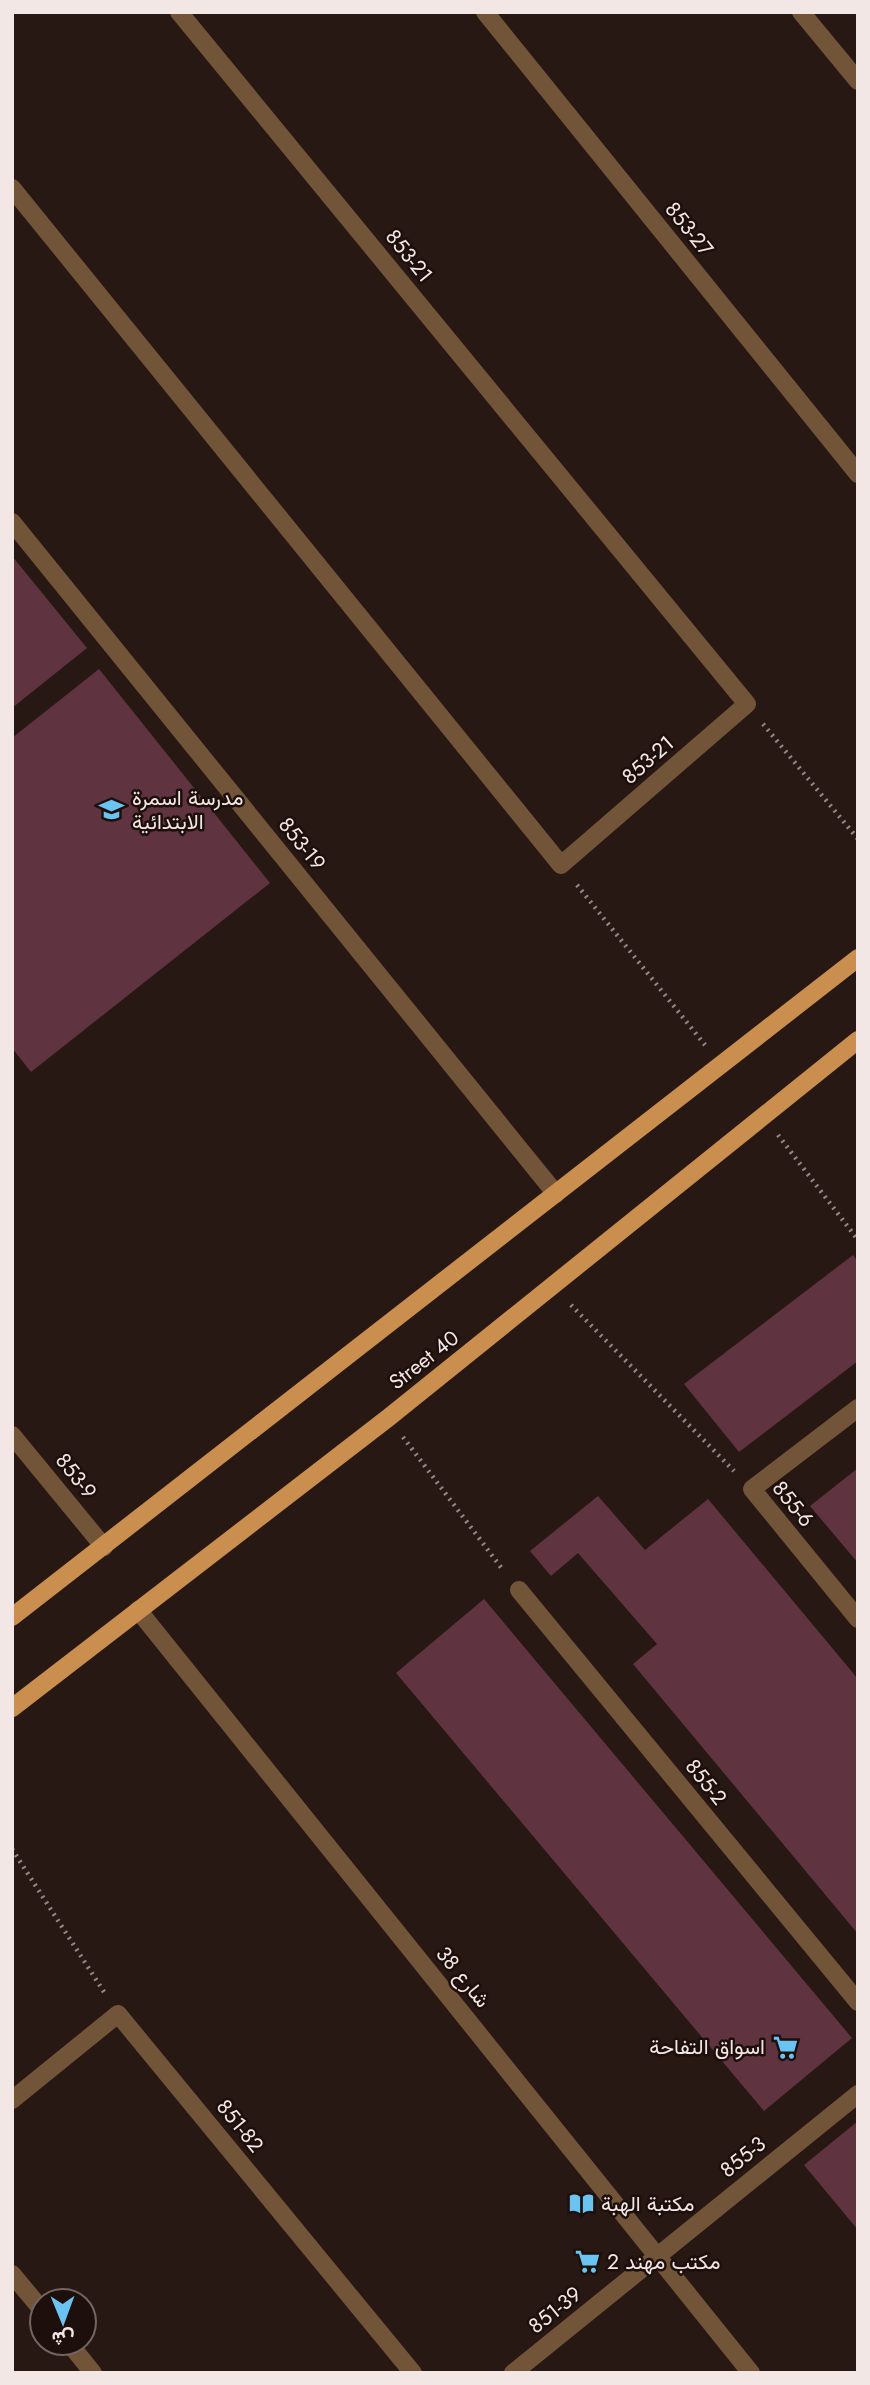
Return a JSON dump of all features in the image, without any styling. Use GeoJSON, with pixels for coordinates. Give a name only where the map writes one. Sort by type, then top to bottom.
{"type":"FeatureCollection","features":[{"type":"Feature","properties":{"kind":"main road"},"geometry":{"type":"LineString","coordinates":[[12,1617],[858,958]]}},
{"type":"Feature","properties":{"kind":"main road","name":"Street 40"},"geometry":{"type":"LineString","coordinates":[[12,1707],[388,1418],[858,1040]]}},
{"type":"Feature","properties":{"kind":"street","name":"853-21"},"geometry":{"type":"LineString","coordinates":[[179,12],[747,704],[561,865]]}},
{"type":"Feature","properties":{"kind":"street","name":"853-27"},"geometry":{"type":"LineString","coordinates":[[485,12],[858,474]]}},
{"type":"Feature","properties":{"kind":"street"},"geometry":{"type":"LineString","coordinates":[[801,12],[858,81]]}},
{"type":"Feature","properties":{"kind":"street"},"geometry":{"type":"LineString","coordinates":[[12,188],[561,865]]}},
{"type":"Feature","properties":{"kind":"street","name":"853-19"},"geometry":{"type":"LineString","coordinates":[[12,522],[556,1194]]}},
{"type":"Feature","properties":{"kind":"street","name":"855-6"},"geometry":{"type":"LineString","coordinates":[[858,1408],[752,1489],[858,1619]]}},
{"type":"Feature","properties":{"kind":"street","name":"853-9"},"geometry":{"type":"LineString","coordinates":[[12,1435],[104,1547]]}},
{"type":"Feature","properties":{"kind":"street","name":"855-2"},"geometry":{"type":"LineString","coordinates":[[519,1590],[858,2002]]}},
{"type":"Feature","properties":{"kind":"street","name":"شارع 38"},"geometry":{"type":"LineString","coordinates":[[138,1610],[751,2373]]}},
{"type":"Feature","properties":{"kind":"street"},"geometry":{"type":"LineString","coordinates":[[12,2100],[118,2014]]}},
{"type":"Feature","properties":{"kind":"street","name":"851-82"},"geometry":{"type":"LineString","coordinates":[[118,2014],[413,2373]]}},
{"type":"Feature","properties":{"kind":"street","name":"855-3"},"geometry":{"type":"LineString","coordinates":[[657,2255],[858,2094]]}},
{"type":"Feature","properties":{"kind":"street","name":"851-39"},"geometry":{"type":"LineString","coordinates":[[513,2373],[657,2255]]}},
{"type":"Feature","properties":{"kind":"street"},"geometry":{"type":"LineString","coordinates":[[12,2274],[28,2293]]}},
{"type":"Feature","properties":{"kind":"street"},"geometry":{"type":"LineString","coordinates":[[80,2357],[93,2373]]}},
{"type":"Feature","properties":{"kind":"path"},"geometry":{"type":"LineString","coordinates":[[747,704],[858,839]]}},
{"type":"Feature","properties":{"kind":"path"},"geometry":{"type":"LineString","coordinates":[[561,865],[721,1065]]}},
{"type":"Feature","properties":{"kind":"path"},"geometry":{"type":"LineString","coordinates":[[763,1115],[858,1240]]}},
{"type":"Feature","properties":{"kind":"path"},"geometry":{"type":"LineString","coordinates":[[554,1287],[752,1489]]}},
{"type":"Feature","properties":{"kind":"path"},"geometry":{"type":"LineString","coordinates":[[388,1418],[519,1590]]}},
{"type":"Feature","properties":{"kind":"path"},"geometry":{"type":"LineString","coordinates":[[12,1849],[118,2014]]}},
{"type":"Feature","properties":{"kind":"building"},"geometry":{"type":"Polygon","coordinates":[[[12,556],[87,648],[12,708],[12,556]]]}},
{"type":"Feature","properties":{"kind":"building","name":"مدرسة اسمرة الابتدائية"},"geometry":{"type":"Polygon","coordinates":[[[99,669],[270,883],[31,1072],[12,1048],[12,738],[99,669]]]}},
{"type":"Feature","properties":{"kind":"building"},"geometry":{"type":"Polygon","coordinates":[[[853,1255],[858,1262],[858,1361],[739,1452],[684,1384],[853,1255]]]}},
{"type":"Feature","properties":{"kind":"building"},"geometry":{"type":"Polygon","coordinates":[[[858,1468],[858,1563],[810,1506],[858,1468]]]}},
{"type":"Feature","properties":{"kind":"building"},"geometry":{"type":"Polygon","coordinates":[[[598,1496],[645,1550],[708,1499],[858,1679],[858,1934],[633,1664],[657,1644],[578,1553],[551,1576],[530,1551],[598,1496]]]}},
{"type":"Feature","properties":{"kind":"building"},"geometry":{"type":"Polygon","coordinates":[[[484,1599],[852,2038],[764,2111],[396,1673],[484,1599]]]}},
{"type":"Feature","properties":{"kind":"building"},"geometry":{"type":"Polygon","coordinates":[[[858,2121],[858,2230],[804,2165],[858,2121]]]}},
{"type":"Feature","properties":{"kind":"place","name":"مدرسة اسمرة الابتدائية"},"geometry":{"type":"Point","coordinates":[112,810]}},
{"type":"Feature","properties":{"kind":"place","name":"اسواق التفاحة"},"geometry":{"type":"Point","coordinates":[785,2047]}},
{"type":"Feature","properties":{"kind":"place","name":"مكتبة الهبة"},"geometry":{"type":"Point","coordinates":[581,2204]}},
{"type":"Feature","properties":{"kind":"place","name":"مكتب مهند 2"},"geometry":{"type":"Point","coordinates":[587,2262]}}]}
